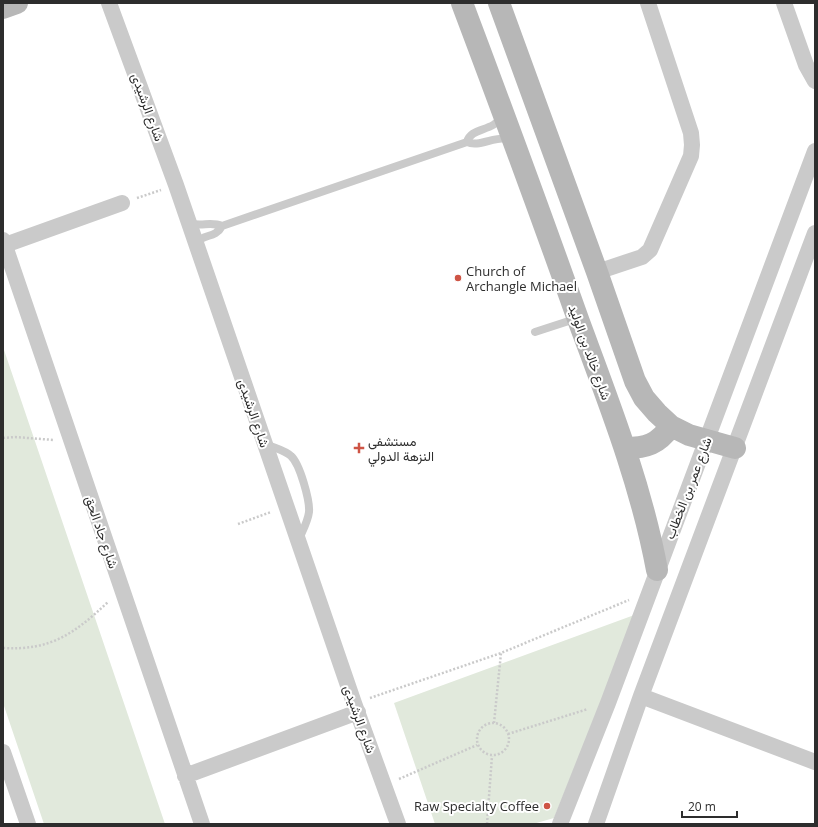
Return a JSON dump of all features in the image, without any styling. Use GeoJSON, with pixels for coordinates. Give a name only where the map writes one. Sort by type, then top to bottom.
{"type":"FeatureCollection","features":[{"type":"Feature","properties":{"kind":"street"},"geometry":{"type":"LineString","coordinates":[[3,8],[17,3]]}},
{"type":"Feature","properties":{"kind":"street","name":"شارع الرشيدى"},"geometry":{"type":"LineString","coordinates":[[109,3],[176,185],[356,708],[398,824]]}},
{"type":"Feature","properties":{"kind":"street","name":"شارع خالد بن الوليد"},"geometry":{"type":"LineString","coordinates":[[462,3],[504,113],[625,448],[652,541],[657,570]]}},
{"type":"Feature","properties":{"kind":"street"},"geometry":{"type":"LineString","coordinates":[[498,3],[598,272],[635,381],[644,398],[656,413],[671,426],[706,441],[735,448]]}},
{"type":"Feature","properties":{"kind":"street"},"geometry":{"type":"LineString","coordinates":[[598,272],[642,257],[650,250],[691,156],[691,133],[648,3]]}},
{"type":"Feature","properties":{"kind":"street"},"geometry":{"type":"LineString","coordinates":[[784,3],[806,65],[815,81]]}},
{"type":"Feature","properties":{"kind":"street","name":"شارع عمر بن الخطاب"},"geometry":{"type":"LineString","coordinates":[[562,823],[815,151]]}},
{"type":"Feature","properties":{"kind":"street"},"geometry":{"type":"LineString","coordinates":[[4,242],[122,203]]}},
{"type":"Feature","properties":{"kind":"street"},"geometry":{"type":"LineString","coordinates":[[596,824],[641,696],[815,233]]}},
{"type":"Feature","properties":{"kind":"street","name":"شارع جاد الحق"},"geometry":{"type":"LineString","coordinates":[[4,242],[202,824]]}},
{"type":"Feature","properties":{"kind":"street"},"geometry":{"type":"LineString","coordinates":[[625,448],[639,448],[652,444],[664,436],[671,426]]}},
{"type":"Feature","properties":{"kind":"street"},"geometry":{"type":"LineString","coordinates":[[641,696],[815,761]]}},
{"type":"Feature","properties":{"kind":"street"},"geometry":{"type":"LineString","coordinates":[[186,776],[356,708]]}},
{"type":"Feature","properties":{"kind":"street"},"geometry":{"type":"LineString","coordinates":[[5,762],[28,824]]}},
{"type":"Feature","properties":{"kind":"lane"},"geometry":{"type":"LineString","coordinates":[[466,142],[472,134],[496,124],[504,113]]}},
{"type":"Feature","properties":{"kind":"lane"},"geometry":{"type":"LineString","coordinates":[[189,223],[197,225],[212,223],[222,226],[466,142],[475,144],[500,138],[513,140]]}},
{"type":"Feature","properties":{"kind":"lane"},"geometry":{"type":"LineString","coordinates":[[196,243],[201,239],[218,233],[222,226]]}},
{"type":"Feature","properties":{"kind":"lane"},"geometry":{"type":"LineString","coordinates":[[534,332],[578,318]]}},
{"type":"Feature","properties":{"kind":"lane"},"geometry":{"type":"LineString","coordinates":[[265,444],[284,451],[297,463],[309,504],[309,514],[298,541]]}},
{"type":"Feature","properties":{"kind":"path"},"geometry":{"type":"LineString","coordinates":[[122,203],[176,185]]}},
{"type":"Feature","properties":{"kind":"path"},"geometry":{"type":"LineString","coordinates":[[3,438],[33,438],[72,442]]}},
{"type":"Feature","properties":{"kind":"path"},"geometry":{"type":"LineString","coordinates":[[238,524],[287,507]]}},
{"type":"Feature","properties":{"kind":"path"},"geometry":{"type":"LineString","coordinates":[[3,648],[30,648],[70,634],[92,617],[122,589]]}},
{"type":"Feature","properties":{"kind":"path"},"geometry":{"type":"LineString","coordinates":[[356,708],[501,653],[650,591]]}},
{"type":"Feature","properties":{"kind":"path"},"geometry":{"type":"LineString","coordinates":[[494,723],[501,653]]}},
{"type":"Feature","properties":{"kind":"path"},"geometry":{"type":"LineString","coordinates":[[508,734],[608,702]]}},
{"type":"Feature","properties":{"kind":"path"},"geometry":{"type":"LineString","coordinates":[[494,723],[503,726],[508,734],[508,745],[502,753],[492,756],[483,752],[477,745],[476,740],[480,729],[489,724],[494,723]]}},
{"type":"Feature","properties":{"kind":"path"},"geometry":{"type":"LineString","coordinates":[[384,785],[477,745]]}},
{"type":"Feature","properties":{"kind":"path"},"geometry":{"type":"LineString","coordinates":[[487,824],[492,756]]}},
{"type":"Feature","properties":{"kind":"shaded area"},"geometry":{"type":"Polygon","coordinates":[[[3,347],[165,824],[44,824],[3,703],[3,347]]]}},
{"type":"Feature","properties":{"kind":"shaded area"},"geometry":{"type":"Polygon","coordinates":[[[637,614],[554,818],[533,824],[435,824],[394,703],[637,614]]]}},
{"type":"Feature","properties":{"kind":"place","name":"Church of Archangle Michael"},"geometry":{"type":"Point","coordinates":[458,278]}},
{"type":"Feature","properties":{"kind":"place","name":"مستشفى النزهة الدولي"},"geometry":{"type":"Point","coordinates":[359,448]}},
{"type":"Feature","properties":{"kind":"place","name":"Raw Specialty Coffee"},"geometry":{"type":"Point","coordinates":[547,806]}}]}
